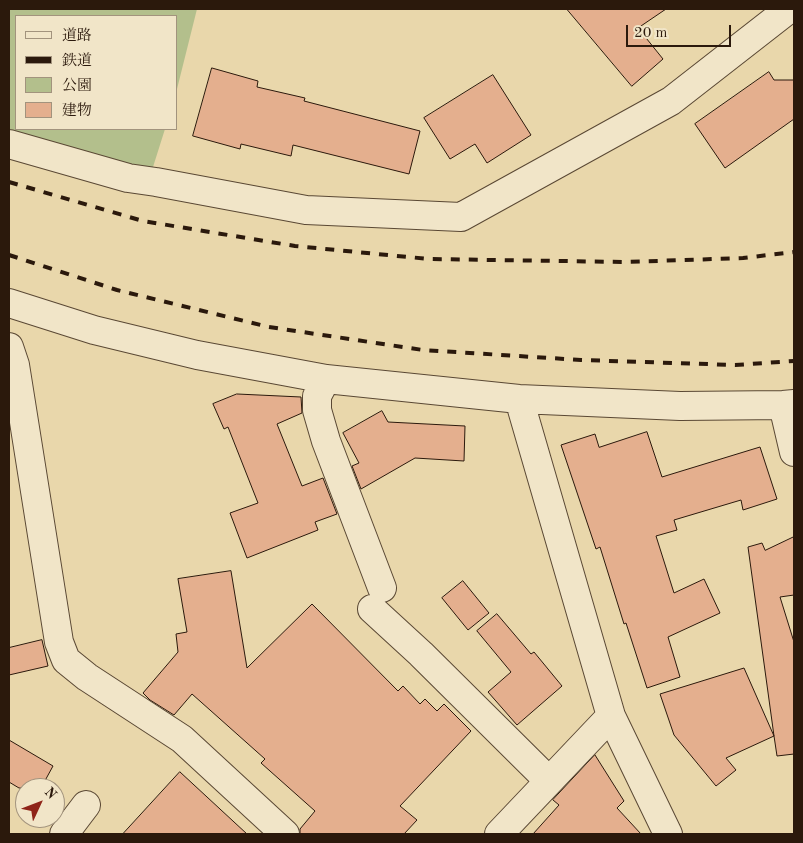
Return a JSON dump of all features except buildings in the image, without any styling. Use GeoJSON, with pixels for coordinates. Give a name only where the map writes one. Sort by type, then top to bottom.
{"type":"FeatureCollection","features":[{"type":"Feature","properties":{"kind":"street"},"geometry":{"type":"LineString","coordinates":[[9,144],[128,178],[306,210],[461,217],[671,101],[789,9]]}},
{"type":"Feature","properties":{"kind":"street"},"geometry":{"type":"LineString","coordinates":[[9,303],[104,332],[197,355],[326,379],[518,399],[680,406],[789,404],[794,452]]}},
{"type":"Feature","properties":{"kind":"street"},"geometry":{"type":"LineString","coordinates":[[9,347],[15,365],[60,642],[66,660],[87,677],[182,739],[285,834]]}},
{"type":"Feature","properties":{"kind":"street"},"geometry":{"type":"LineString","coordinates":[[326,379],[317,396],[317,410],[377,599],[421,654],[549,781]]}},
{"type":"Feature","properties":{"kind":"street"},"geometry":{"type":"LineString","coordinates":[[518,399],[611,716],[668,834]]}},
{"type":"Feature","properties":{"kind":"street"},"geometry":{"type":"LineString","coordinates":[[499,834],[611,716]]}},
{"type":"Feature","properties":{"kind":"street"},"geometry":{"type":"LineString","coordinates":[[64,834],[86,805]]}},
{"type":"Feature","properties":{"kind":"green space"},"geometry":{"type":"Polygon","coordinates":[[[9,9],[197,9],[178,85],[178,15],[15,15],[15,130],[165,130],[153,167],[116,162],[9,131],[9,9]]]}},
{"type":"Feature","properties":{"kind":"railway"},"geometry":{"type":"LineString","coordinates":[[9,182],[143,221],[295,246],[429,259],[626,262],[743,258],[794,252]]}},
{"type":"Feature","properties":{"kind":"railway"},"geometry":{"type":"LineString","coordinates":[[9,255],[117,290],[269,327],[423,350],[581,360],[735,365],[794,361]]}}]}
